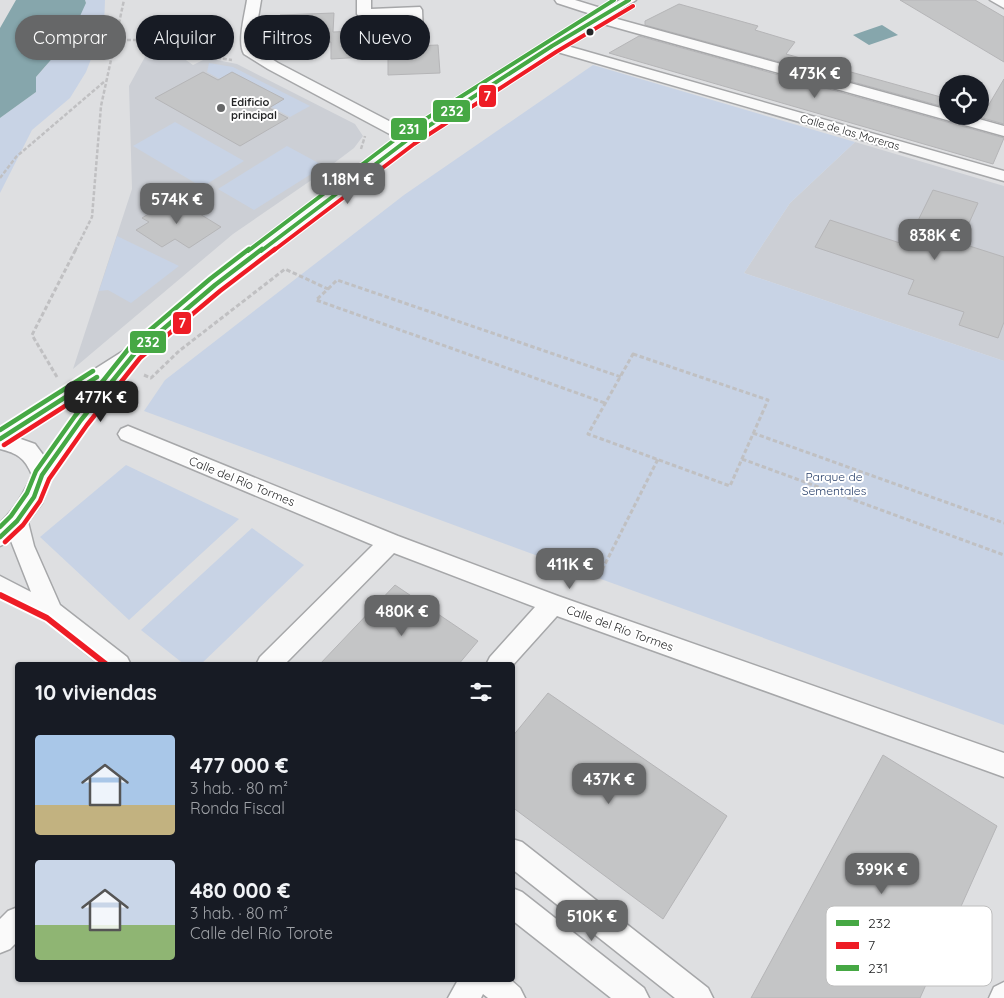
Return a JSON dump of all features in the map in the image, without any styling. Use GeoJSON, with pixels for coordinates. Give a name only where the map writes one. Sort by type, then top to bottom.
{"type":"FeatureCollection","features":[{"type":"Feature","properties":{"kind":"street"},"geometry":{"type":"LineString","coordinates":[[254,0],[249,51],[273,66],[410,138]]}},
{"type":"Feature","properties":{"kind":"street"},"geometry":{"type":"LineString","coordinates":[[364,0],[364,14],[415,10],[415,15]]}},
{"type":"Feature","properties":{"kind":"street"},"geometry":{"type":"LineString","coordinates":[[562,0],[601,16],[939,113]]}},
{"type":"Feature","properties":{"kind":"street"},"geometry":{"type":"LineString","coordinates":[[0,440],[130,359],[215,285],[410,138],[460,108],[552,46],[629,0]]}},
{"type":"Feature","properties":{"kind":"street"},"geometry":{"type":"LineString","coordinates":[[998,0],[1004,4]]}},
{"type":"Feature","properties":{"kind":"street","name":"Calle de las Moreras"},"geometry":{"type":"LineString","coordinates":[[552,46],[1003,172]]}},
{"type":"Feature","properties":{"kind":"street"},"geometry":{"type":"LineString","coordinates":[[982,125],[1004,131]]}},
{"type":"Feature","properties":{"kind":"street"},"geometry":{"type":"LineString","coordinates":[[0,537],[17,521],[34,498],[42,475],[81,420],[130,359]]}},
{"type":"Feature","properties":{"kind":"street","name":"Calle del Río Tormes"},"geometry":{"type":"LineString","coordinates":[[128,434],[390,542],[553,604],[1004,765]]}},
{"type":"Feature","properties":{"kind":"street"},"geometry":{"type":"LineString","coordinates":[[0,440],[25,447],[36,459],[42,475]]}},
{"type":"Feature","properties":{"kind":"street"},"geometry":{"type":"LineString","coordinates":[[17,521],[23,546],[51,612]]}},
{"type":"Feature","properties":{"kind":"street"},"geometry":{"type":"LineString","coordinates":[[271,662],[390,542]]}},
{"type":"Feature","properties":{"kind":"street"},"geometry":{"type":"LineString","coordinates":[[0,586],[12,594],[51,612],[115,662]]}},
{"type":"Feature","properties":{"kind":"street"},"geometry":{"type":"LineString","coordinates":[[501,662],[553,604]]}},
{"type":"Feature","properties":{"kind":"street"},"geometry":{"type":"LineString","coordinates":[[515,854],[698,998]]}},
{"type":"Feature","properties":{"kind":"street"},"geometry":{"type":"LineString","coordinates":[[515,904],[634,998]]}},
{"type":"Feature","properties":{"kind":"street"},"geometry":{"type":"LineString","coordinates":[[0,939],[15,924]]}},
{"type":"Feature","properties":{"kind":"street"},"geometry":{"type":"LineString","coordinates":[[464,998],[475,982]]}},
{"type":"Feature","properties":{"kind":"street"},"geometry":{"type":"LineString","coordinates":[[491,982],[510,998]]}},
{"type":"Feature","properties":{"kind":"path"},"geometry":{"type":"LineString","coordinates":[[121,15],[124,0]]}},
{"type":"Feature","properties":{"kind":"path"},"geometry":{"type":"LineString","coordinates":[[62,378],[56,377],[32,335],[92,217],[101,106],[110,60]]}},
{"type":"Feature","properties":{"kind":"path"},"geometry":{"type":"LineString","coordinates":[[231,60],[238,61]]}},
{"type":"Feature","properties":{"kind":"path"},"geometry":{"type":"LineString","coordinates":[[0,178],[16,157],[105,81]]}},
{"type":"Feature","properties":{"kind":"path"},"geometry":{"type":"LineString","coordinates":[[361,150],[365,136],[363,130]]}},
{"type":"Feature","properties":{"kind":"path"},"geometry":{"type":"LineString","coordinates":[[130,359],[151,378],[179,351],[285,269],[328,289]]}},
{"type":"Feature","properties":{"kind":"path"},"geometry":{"type":"LineString","coordinates":[[605,404],[316,300],[337,280],[620,377]]}},
{"type":"Feature","properties":{"kind":"path"},"geometry":{"type":"LineString","coordinates":[[633,354],[768,400],[730,486],[588,434],[620,377],[633,354]]}},
{"type":"Feature","properties":{"kind":"path"},"geometry":{"type":"LineString","coordinates":[[753,433],[1004,524]]}},
{"type":"Feature","properties":{"kind":"path"},"geometry":{"type":"LineString","coordinates":[[598,578],[658,459]]}},
{"type":"Feature","properties":{"kind":"path"},"geometry":{"type":"LineString","coordinates":[[742,459],[1004,555]]}},
{"type":"Feature","properties":{"kind":"shaded area"},"geometry":{"type":"Polygon","coordinates":[[[16,0],[85,0],[86,3],[81,15],[15,15],[15,60],[51,60],[36,77],[36,92],[0,118],[0,28],[16,0]]]}},
{"type":"Feature","properties":{"kind":"shaded area"},"geometry":{"type":"Polygon","coordinates":[[[882,25],[898,35],[869,45],[853,35],[882,25]]]}},
{"type":"Feature","properties":{"kind":"shaded area"},"geometry":{"type":"Polygon","coordinates":[[[143,60],[186,60],[193,65],[203,60],[217,60],[237,64],[355,124],[363,136],[354,148],[313,179],[233,234],[73,369],[132,189],[129,86],[143,60]]]}},
{"type":"Feature","properties":{"kind":"shaded area"},"geometry":{"type":"Polygon","coordinates":[[[855,142],[1004,186],[1004,361],[744,273],[790,203],[855,142]]]}},
{"type":"Feature","properties":{"kind":"green space"},"geometry":{"type":"Polygon","coordinates":[[[85,0],[105,0],[104,15],[80,15],[86,3],[85,0]]]}},
{"type":"Feature","properties":{"kind":"green space"},"geometry":{"type":"Polygon","coordinates":[[[51,60],[91,60],[86,72],[70,98],[32,130],[0,193],[0,118],[36,92],[36,77],[51,60]]]}},
{"type":"Feature","properties":{"kind":"green space"},"geometry":{"type":"Polygon","coordinates":[[[209,63],[233,67],[310,106],[290,117],[207,72],[209,63]]]}},
{"type":"Feature","properties":{"kind":"green space","name":"Parque de Sementales"},"geometry":{"type":"Polygon","coordinates":[[[593,65],[855,142],[790,203],[744,273],[1004,361],[1004,725],[144,411],[165,380],[404,195],[593,65]]]}},
{"type":"Feature","properties":{"kind":"green space"},"geometry":{"type":"Polygon","coordinates":[[[175,122],[244,161],[202,187],[133,146],[175,122]]]}},
{"type":"Feature","properties":{"kind":"green space"},"geometry":{"type":"Polygon","coordinates":[[[287,146],[324,166],[254,210],[218,189],[287,146]]]}},
{"type":"Feature","properties":{"kind":"green space"},"geometry":{"type":"Polygon","coordinates":[[[117,236],[179,266],[131,303],[108,290],[99,291],[117,236]]]}},
{"type":"Feature","properties":{"kind":"green space"},"geometry":{"type":"Polygon","coordinates":[[[126,465],[239,519],[129,620],[40,537],[126,465]]]}},
{"type":"Feature","properties":{"kind":"green space"},"geometry":{"type":"Polygon","coordinates":[[[252,528],[304,565],[203,662],[181,662],[141,630],[252,528]]]}},
{"type":"Feature","properties":{"kind":"building"},"geometry":{"type":"Polygon","coordinates":[[[900,0],[975,0],[1004,17],[1004,62],[900,0]]]}},
{"type":"Feature","properties":{"kind":"building"},"geometry":{"type":"Polygon","coordinates":[[[679,4],[758,26],[755,30],[795,42],[786,54],[939,96],[939,106],[645,25],[645,21],[679,4]]]}},
{"type":"Feature","properties":{"kind":"building"},"geometry":{"type":"Polygon","coordinates":[[[334,13],[333,32],[340,32],[340,58],[331,59],[330,15],[280,15],[334,13]]]}},
{"type":"Feature","properties":{"kind":"building"},"geometry":{"type":"Polygon","coordinates":[[[639,36],[939,120],[939,125],[957,125],[1004,138],[993,164],[609,53],[639,36]]]}},
{"type":"Feature","properties":{"kind":"building"},"geometry":{"type":"Polygon","coordinates":[[[430,45],[438,45],[440,73],[388,75],[388,60],[430,60],[430,45]]]}},
{"type":"Feature","properties":{"kind":"building","name":"Edificio principal"},"geometry":{"type":"Polygon","coordinates":[[[203,72],[218,80],[232,72],[284,99],[269,108],[288,118],[240,146],[155,98],[203,72]]]}},
{"type":"Feature","properties":{"kind":"building"},"geometry":{"type":"Polygon","coordinates":[[[1004,79],[1004,124],[989,120],[989,104],[1004,79]]]}},
{"type":"Feature","properties":{"kind":"building"},"geometry":{"type":"Polygon","coordinates":[[[933,190],[978,203],[960,243],[1004,257],[1004,322],[998,338],[959,325],[964,312],[908,294],[914,280],[815,247],[830,220],[906,245],[933,190]]]}},
{"type":"Feature","properties":{"kind":"building"},"geometry":{"type":"Polygon","coordinates":[[[174,198],[221,227],[189,248],[175,239],[162,247],[136,230],[149,222],[142,218],[174,198]]]}},
{"type":"Feature","properties":{"kind":"building"},"geometry":{"type":"Polygon","coordinates":[[[395,585],[478,641],[460,662],[322,662],[395,585]]]}},
{"type":"Feature","properties":{"kind":"building"},"geometry":{"type":"Polygon","coordinates":[[[548,693],[727,816],[663,919],[515,809],[515,733],[548,693]]]}},
{"type":"Feature","properties":{"kind":"building"},"geometry":{"type":"Polygon","coordinates":[[[883,755],[997,826],[961,906],[826,906],[826,986],[925,986],[920,998],[751,998],[883,755]]]}},
{"type":"Feature","properties":{"kind":"transit line","name":"231"},"geometry":{"type":"LineString","coordinates":[[0,527],[11,516],[27,493],[36,471],[75,416],[130,347],[210,279],[405,132],[614,0]]}},
{"type":"Feature","properties":{"kind":"transit line","name":"232"},"geometry":{"type":"LineString","coordinates":[[0,537],[17,521],[34,497],[42,475],[81,420],[135,353],[215,285],[410,138],[552,46],[629,0]]}},
{"type":"Feature","properties":{"kind":"transit line","name":"7"},"geometry":{"type":"LineString","coordinates":[[5,542],[23,525],[40,501],[49,479],[87,425],[140,358],[220,291],[414,144],[556,52],[633,6]]}},
{"type":"Feature","properties":{"kind":"transit line","name":"231"},"geometry":{"type":"LineString","coordinates":[[0,430],[93,371]]}},
{"type":"Feature","properties":{"kind":"transit line","name":"232"},"geometry":{"type":"LineString","coordinates":[[0,439],[97,377]]}},
{"type":"Feature","properties":{"kind":"transit line","name":"7"},"geometry":{"type":"LineString","coordinates":[[4,445],[101,383]]}},
{"type":"Feature","properties":{"kind":"transit line","name":"7"},"geometry":{"type":"LineString","coordinates":[[0,595],[47,618],[103,662]]}},
{"type":"Feature","properties":{"kind":"place","name":"Edificio principal"},"geometry":{"type":"Point","coordinates":[221,108]}}]}
